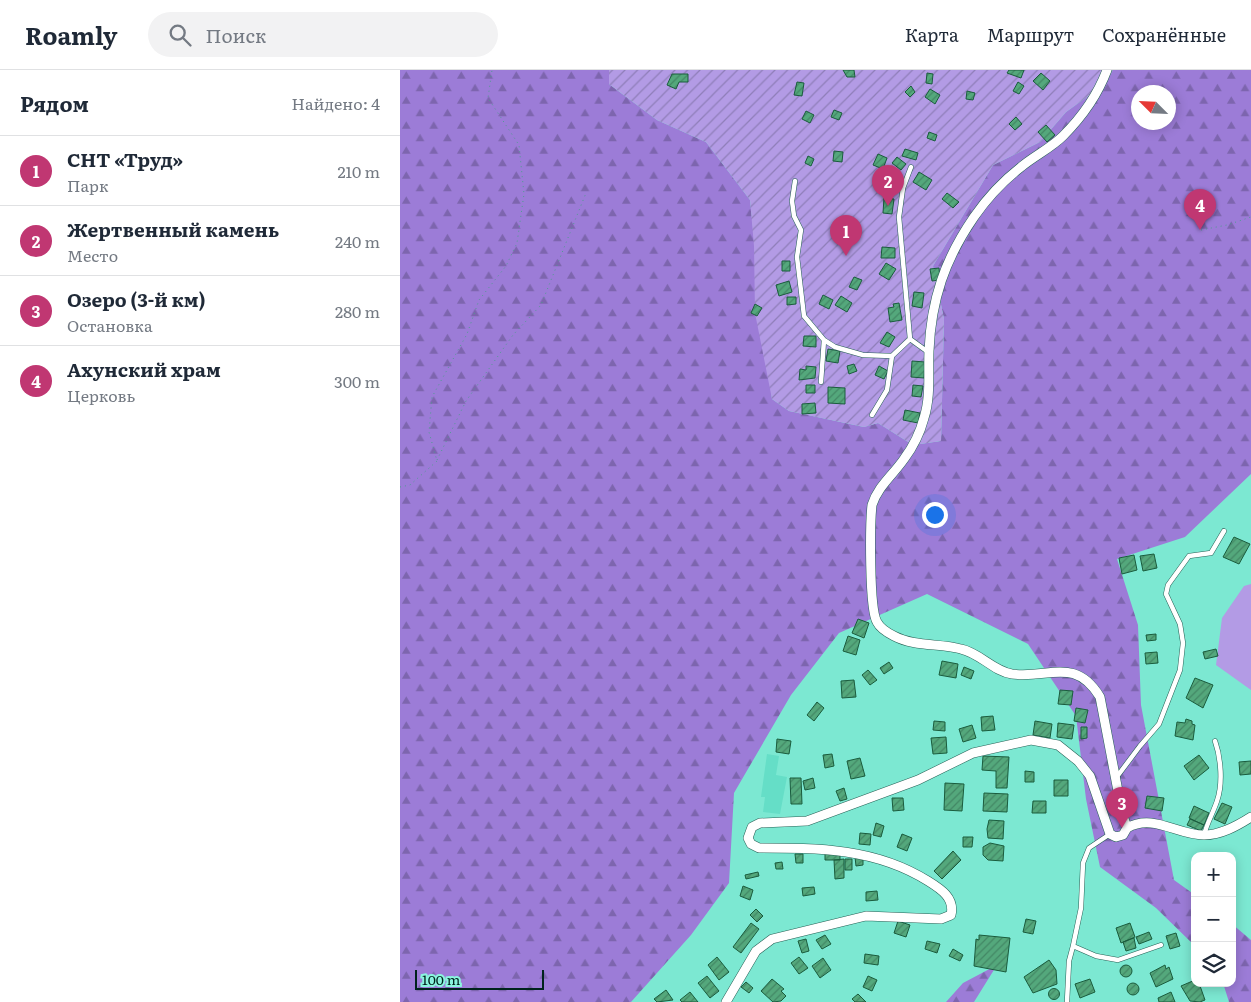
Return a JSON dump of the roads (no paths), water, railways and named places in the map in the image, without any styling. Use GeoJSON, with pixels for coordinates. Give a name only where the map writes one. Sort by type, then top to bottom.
{"type":"FeatureCollection","features":[{"type":"Feature","properties":{"kind":"street"},"geometry":{"type":"LineString","coordinates":[[1107,70],[1090,103],[1073,125],[1049,148],[1022,166],[999,187],[974,217],[958,242],[934,300],[929,353],[928,401],[918,434],[904,460],[875,495],[872,505],[872,601],[877,623],[895,637],[914,643],[962,649],[1011,674],[1069,672],[1083,676],[1100,697],[1127,828]]}},
{"type":"Feature","properties":{"kind":"street"},"geometry":{"type":"LineString","coordinates":[[726,1002],[756,951],[772,939],[866,916],[941,919],[951,915],[953,908],[950,899],[933,884],[894,863],[878,858],[836,849],[759,848],[751,844],[748,838],[752,827],[760,823],[808,821],[918,780],[973,753],[1031,740],[1058,745],[1078,761],[1090,776],[1110,834],[1116,837],[1123,835],[1127,828],[1136,823],[1151,822],[1189,833],[1204,835],[1221,832],[1251,816]]}},
{"type":"Feature","properties":{"kind":"lane"},"geometry":{"type":"LineString","coordinates":[[912,167],[903,188],[899,217],[910,339],[929,353]]}},
{"type":"Feature","properties":{"kind":"lane"},"geometry":{"type":"LineString","coordinates":[[795,181],[792,201],[794,216],[801,230],[797,257],[801,306],[810,326],[824,340],[835,347],[863,355],[892,356]]}},
{"type":"Feature","properties":{"kind":"lane"},"geometry":{"type":"LineString","coordinates":[[872,415],[887,390],[892,356],[910,339]]}},
{"type":"Feature","properties":{"kind":"lane"},"geometry":{"type":"LineString","coordinates":[[820,382],[824,340]]}},
{"type":"Feature","properties":{"kind":"lane"},"geometry":{"type":"LineString","coordinates":[[1116,779],[1140,746],[1160,724],[1180,670],[1183,642],[1177,615],[1166,594],[1168,585],[1189,556],[1211,553],[1224,531]]}},
{"type":"Feature","properties":{"kind":"lane"},"geometry":{"type":"LineString","coordinates":[[1204,835],[1207,822],[1218,799],[1220,765],[1214,741]]}},
{"type":"Feature","properties":{"kind":"lane"},"geometry":{"type":"LineString","coordinates":[[1067,1002],[1069,961],[1081,908],[1083,863],[1089,848],[1110,834]]}},
{"type":"Feature","properties":{"kind":"lane"},"geometry":{"type":"LineString","coordinates":[[1073,946],[1096,956],[1118,960],[1161,945]]}},
{"type":"Feature","properties":{"kind":"place","name":"Жертвенный камень"},"geometry":{"type":"Point","coordinates":[888,206]}},
{"type":"Feature","properties":{"kind":"place","name":"Ахунский храм"},"geometry":{"type":"Point","coordinates":[1200,230]}},
{"type":"Feature","properties":{"kind":"place","name":"СНТ «Труд»"},"geometry":{"type":"Point","coordinates":[846,256]}},
{"type":"Feature","properties":{"kind":"place","name":"Озеро (3-й км)"},"geometry":{"type":"Point","coordinates":[1122,828]}}]}
